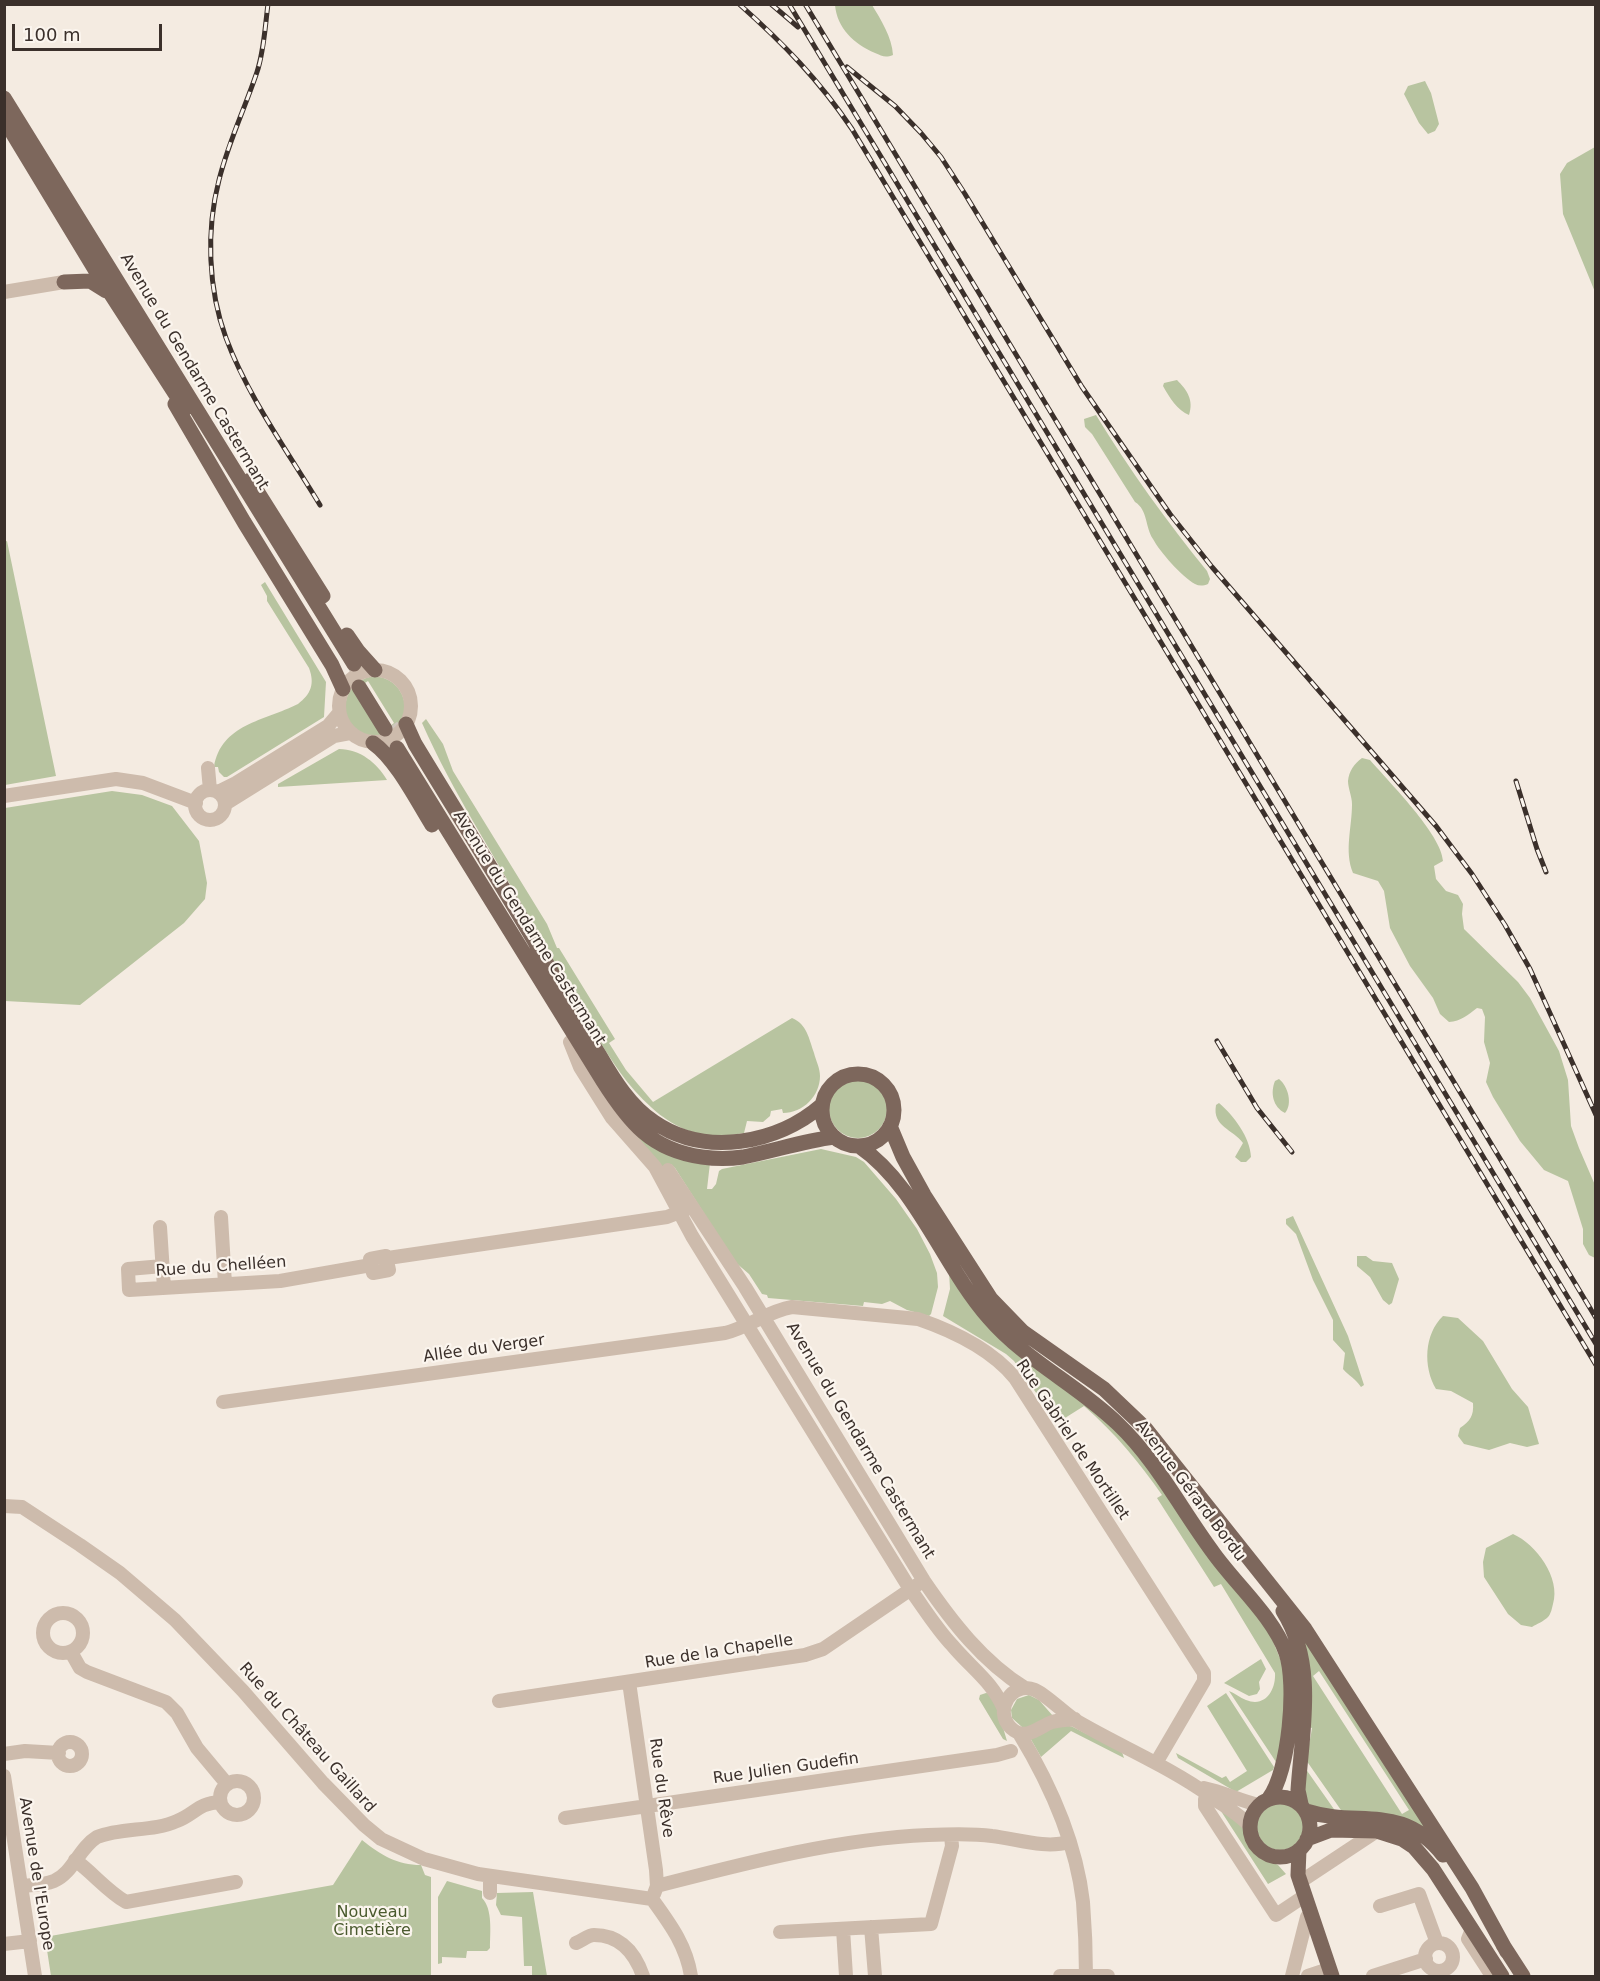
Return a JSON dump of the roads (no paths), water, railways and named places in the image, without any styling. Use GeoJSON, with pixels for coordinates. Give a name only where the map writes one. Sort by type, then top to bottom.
{"type":"FeatureCollection","features":[{"type":"Feature","properties":{"kind":"main road","name":"Avenue du Gendarme Castermant"},"geometry":{"type":"LineString","coordinates":[[4,98],[103,270],[110,295],[350,666],[177,377]]}},
{"type":"Feature","properties":{"kind":"main road","name":"Avenue du Gendarme Castermant"},"geometry":{"type":"LineString","coordinates":[[4,119],[77,240],[103,270]]}},
{"type":"Feature","properties":{"kind":"main road"},"geometry":{"type":"LineString","coordinates":[[64,282],[73,276],[80,266],[77,240]]}},
{"type":"Feature","properties":{"kind":"main road"},"geometry":{"type":"LineString","coordinates":[[64,282],[103,270],[120,271],[131,284],[177,377],[274,517],[358,651],[375,670]]}},
{"type":"Feature","properties":{"kind":"main road"},"geometry":{"type":"LineString","coordinates":[[64,282],[90,281],[110,295],[244,522],[332,664],[343,689]]}},
{"type":"Feature","properties":{"kind":"main road"},"geometry":{"type":"LineString","coordinates":[[362,685],[394,726],[415,744],[505,891],[588,1037]]}},
{"type":"Feature","properties":{"kind":"main road"},"geometry":{"type":"LineString","coordinates":[[373,743],[381,748],[393,764],[570,1042],[615,1108],[634,1124]]}},
{"type":"Feature","properties":{"kind":"main road","name":"Avenue du Gendarme Castermant"},"geometry":{"type":"LineString","coordinates":[[588,1037],[400,746],[603,1081],[634,1124]]}},
{"type":"Feature","properties":{"kind":"main road","name":"Avenue Gérard Bordu"},"geometry":{"type":"LineString","coordinates":[[588,1037],[613,1078],[630,1100],[652,1121],[676,1134],[712,1142],[753,1139],[799,1124],[822,1105],[828,1090],[841,1078],[859,1074],[871,1076],[882,1083],[892,1098],[894,1109],[890,1126],[903,1157],[924,1195],[991,1299],[1023,1332],[1118,1401],[1161,1446]]}},
{"type":"Feature","properties":{"kind":"main road"},"geometry":{"type":"LineString","coordinates":[[822,1105],[823,1120],[834,1137]]}},
{"type":"Feature","properties":{"kind":"main road","name":"Avenue Gérard Bordu"},"geometry":{"type":"LineString","coordinates":[[634,1124],[662,1146],[689,1155],[726,1159],[834,1137],[846,1144],[859,1146],[887,1169],[988,1318],[1011,1341],[1118,1423],[1134,1441],[1213,1553],[1278,1635],[1287,1656],[1292,1688],[1281,1772],[1277,1786],[1264,1801]]}},
{"type":"Feature","properties":{"kind":"main road"},"geometry":{"type":"LineString","coordinates":[[859,1146],[877,1140],[890,1126]]}},
{"type":"Feature","properties":{"kind":"main road"},"geometry":{"type":"LineString","coordinates":[[1161,1446],[1217,1530],[1279,1605],[1297,1642],[1305,1681],[1298,1790],[1303,1808],[1310,1820],[1310,1830],[1303,1844],[1297,1869],[1312,1915],[1311,1923]]}},
{"type":"Feature","properties":{"kind":"main road"},"geometry":{"type":"LineString","coordinates":[[1161,1446],[1316,1644],[1455,1862],[1507,1952]]}},
{"type":"Feature","properties":{"kind":"main road"},"geometry":{"type":"LineString","coordinates":[[1502,1977],[1470,1934],[1423,1856],[1402,1839],[1377,1831],[1330,1830],[1303,1844],[1292,1854],[1275,1856],[1265,1853],[1257,1846],[1252,1836],[1251,1818],[1264,1801],[1280,1796],[1291,1798],[1303,1808],[1325,1816],[1386,1819],[1406,1825],[1424,1836],[1449,1862],[1523,1977]]}},
{"type":"Feature","properties":{"kind":"main road"},"geometry":{"type":"LineString","coordinates":[[1275,1856],[1290,1874],[1330,1972]]}},
{"type":"Feature","properties":{"kind":"street"},"geometry":{"type":"LineString","coordinates":[[4,292],[64,282]]}},
{"type":"Feature","properties":{"kind":"street"},"geometry":{"type":"LineString","coordinates":[[375,670],[397,678],[408,691],[411,708],[394,726],[392,738],[373,743],[350,733],[339,713],[343,689],[356,675],[375,670]]}},
{"type":"Feature","properties":{"kind":"street"},"geometry":{"type":"LineString","coordinates":[[218,795],[328,726],[339,713]]}},
{"type":"Feature","properties":{"kind":"street"},"geometry":{"type":"LineString","coordinates":[[208,768],[218,795],[221,816],[209,820],[200,816],[196,807],[199,795],[218,795],[334,736],[350,733]]}},
{"type":"Feature","properties":{"kind":"street"},"geometry":{"type":"LineString","coordinates":[[4,796],[116,779],[143,783],[196,803]]}},
{"type":"Feature","properties":{"kind":"street","name":"Avenue du Gendarme Castermant"},"geometry":{"type":"LineString","coordinates":[[570,1042],[580,1067],[619,1128],[649,1158],[683,1209],[763,1317],[924,1581],[955,1624],[998,1668],[1025,1688],[1036,1690],[1075,1719],[1156,1763],[1205,1797]]}},
{"type":"Feature","properties":{"kind":"street"},"geometry":{"type":"LineString","coordinates":[[668,1170],[683,1209]]}},
{"type":"Feature","properties":{"kind":"street","name":"Avenue du Gendarme Castermant"},"geometry":{"type":"LineString","coordinates":[[683,1209],[809,1424],[823,1437],[872,1516],[872,1528],[910,1589],[948,1641],[997,1693],[1004,1710],[1004,1717],[1015,1731]]}},
{"type":"Feature","properties":{"kind":"street","name":"Rue du Chelléen"},"geometry":{"type":"LineString","coordinates":[[163,1266],[128,1269],[129,1290],[280,1281],[370,1265],[372,1258],[384,1256],[388,1258],[667,1217],[683,1209]]}},
{"type":"Feature","properties":{"kind":"street"},"geometry":{"type":"LineString","coordinates":[[220,1217],[225,1284]]}},
{"type":"Feature","properties":{"kind":"street"},"geometry":{"type":"LineString","coordinates":[[160,1227],[164,1288]]}},
{"type":"Feature","properties":{"kind":"street","name":"Rue Gabriel de Mortillet"},"geometry":{"type":"LineString","coordinates":[[749,1324],[783,1308],[792,1307],[918,1318],[937,1325],[1003,1364],[1015,1378],[1204,1673],[1204,1681],[1156,1763]]}},
{"type":"Feature","properties":{"kind":"street"},"geometry":{"type":"LineString","coordinates":[[749,1324],[764,1330],[794,1381],[806,1389]]}},
{"type":"Feature","properties":{"kind":"street","name":"Allée du Verger"},"geometry":{"type":"LineString","coordinates":[[223,1402],[725,1333],[749,1324]]}},
{"type":"Feature","properties":{"kind":"street","name":"Rue du Château Gaillard"},"geometry":{"type":"LineString","coordinates":[[4,1506],[22,1507],[120,1573],[183,1628],[243,1691],[323,1783],[381,1839],[400,1849],[446,1866],[490,1876],[655,1893]]}},
{"type":"Feature","properties":{"kind":"street","name":"Rue de la Chapelle"},"geometry":{"type":"LineString","coordinates":[[499,1701],[815,1653],[924,1581]]}},
{"type":"Feature","properties":{"kind":"street"},"geometry":{"type":"LineString","coordinates":[[70,1653],[80,1668],[87,1672],[159,1698],[170,1705],[191,1740],[227,1784]]}},
{"type":"Feature","properties":{"kind":"street","name":"Rue du Rêve"},"geometry":{"type":"LineString","coordinates":[[629,1682],[647,1806],[655,1893]]}},
{"type":"Feature","properties":{"kind":"street"},"geometry":{"type":"LineString","coordinates":[[1004,1710],[1005,1703],[1011,1694],[1025,1688]]}},
{"type":"Feature","properties":{"kind":"street"},"geometry":{"type":"LineString","coordinates":[[1015,1731],[1028,1734],[1054,1722],[1075,1719]]}},
{"type":"Feature","properties":{"kind":"street"},"geometry":{"type":"LineString","coordinates":[[1015,1731],[1011,1751],[1017,1756],[1036,1761]]}},
{"type":"Feature","properties":{"kind":"street"},"geometry":{"type":"LineString","coordinates":[[1015,1731],[1036,1761],[1069,1842],[1083,1903],[1086,1976]]}},
{"type":"Feature","properties":{"kind":"street"},"geometry":{"type":"LineString","coordinates":[[4,1754],[26,1751],[59,1753]]}},
{"type":"Feature","properties":{"kind":"street","name":"Rue Julien Gudefin"},"geometry":{"type":"LineString","coordinates":[[564,1818],[997,1755],[1011,1751]]}},
{"type":"Feature","properties":{"kind":"street","name":"Avenue de l'Europe"},"geometry":{"type":"LineString","coordinates":[[4,1776],[36,1977]]}},
{"type":"Feature","properties":{"kind":"street"},"geometry":{"type":"LineString","coordinates":[[232,1782],[244,1783],[252,1791],[254,1802],[248,1812],[237,1816],[226,1812],[220,1802],[221,1792],[227,1784],[232,1782]]}},
{"type":"Feature","properties":{"kind":"street"},"geometry":{"type":"LineString","coordinates":[[1205,1797],[1221,1791],[1236,1799],[1264,1801]]}},
{"type":"Feature","properties":{"kind":"street"},"geometry":{"type":"LineString","coordinates":[[1205,1797],[1236,1812],[1250,1826]]}},
{"type":"Feature","properties":{"kind":"street"},"geometry":{"type":"LineString","coordinates":[[1205,1797],[1276,1915],[1300,1899]]}},
{"type":"Feature","properties":{"kind":"street"},"geometry":{"type":"LineString","coordinates":[[21,1886],[58,1879],[67,1872],[87,1844],[97,1837],[171,1824],[197,1808],[211,1802],[220,1802]]}},
{"type":"Feature","properties":{"kind":"street"},"geometry":{"type":"LineString","coordinates":[[1300,1882],[1377,1831]]}},
{"type":"Feature","properties":{"kind":"street"},"geometry":{"type":"LineString","coordinates":[[691,1977],[689,1964],[678,1936],[655,1893],[787,1854],[879,1840],[951,1835],[989,1836],[1046,1844],[1069,1842]]}},
{"type":"Feature","properties":{"kind":"street"},"geometry":{"type":"LineString","coordinates":[[780,1932],[931,1924],[952,1846],[951,1835]]}},
{"type":"Feature","properties":{"kind":"street"},"geometry":{"type":"LineString","coordinates":[[75,1860],[89,1869],[115,1895],[126,1902],[236,1882]]}},
{"type":"Feature","properties":{"kind":"street"},"geometry":{"type":"LineString","coordinates":[[439,1879],[446,1866]]}},
{"type":"Feature","properties":{"kind":"street"},"geometry":{"type":"LineString","coordinates":[[490,1876],[490,1893]]}},
{"type":"Feature","properties":{"kind":"street"},"geometry":{"type":"LineString","coordinates":[[1380,1906],[1419,1894],[1437,1943]]}},
{"type":"Feature","properties":{"kind":"street"},"geometry":{"type":"LineString","coordinates":[[1293,1977],[1311,1923]]}},
{"type":"Feature","properties":{"kind":"street"},"geometry":{"type":"LineString","coordinates":[[871,1927],[875,1977]]}},
{"type":"Feature","properties":{"kind":"street"},"geometry":{"type":"LineString","coordinates":[[843,1929],[846,1977]]}},
{"type":"Feature","properties":{"kind":"street"},"geometry":{"type":"LineString","coordinates":[[1451,1949],[1470,1934],[1491,1977]]}},
{"type":"Feature","properties":{"kind":"street"},"geometry":{"type":"LineString","coordinates":[[576,1943],[592,1935],[619,1940],[637,1960],[643,1977]]}},
{"type":"Feature","properties":{"kind":"street"},"geometry":{"type":"LineString","coordinates":[[4,1944],[30,1941]]}},
{"type":"Feature","properties":{"kind":"street"},"geometry":{"type":"LineString","coordinates":[[1437,1943],[1445,1944],[1451,1949],[1452,1961],[1445,1973],[1435,1970],[1428,1964],[1427,1951],[1437,1943]]}},
{"type":"Feature","properties":{"kind":"street"},"geometry":{"type":"LineString","coordinates":[[1373,1977],[1426,1959]]}},
{"type":"Feature","properties":{"kind":"street"},"geometry":{"type":"LineString","coordinates":[[1308,1977],[1330,1972]]}},
{"type":"Feature","properties":{"kind":"street"},"geometry":{"type":"LineString","coordinates":[[1060,1977],[1108,1977]]}},
{"type":"Feature","properties":{"kind":"tunnel"},"geometry":{"type":"LineString","coordinates":[[354,664],[365,683]]}},
{"type":"Feature","properties":{"kind":"tunnel"},"geometry":{"type":"LineString","coordinates":[[391,726],[403,744]]}},
{"type":"Feature","properties":{"kind":"railway"},"geometry":{"type":"LineString","coordinates":[[268,4],[259,64],[227,153],[215,199],[211,239],[212,280],[226,338],[245,381],[320,505]]}},
{"type":"Feature","properties":{"kind":"railway"},"geometry":{"type":"LineString","coordinates":[[739,4],[800,63],[827,94],[852,129],[1596,1365]]}},
{"type":"Feature","properties":{"kind":"railway"},"geometry":{"type":"LineString","coordinates":[[771,4],[798,27]]}},
{"type":"Feature","properties":{"kind":"railway"},"geometry":{"type":"LineString","coordinates":[[789,4],[1596,1344]]}},
{"type":"Feature","properties":{"kind":"railway"},"geometry":{"type":"LineString","coordinates":[[805,4],[1596,1318]]}},
{"type":"Feature","properties":{"kind":"railway"},"geometry":{"type":"LineString","coordinates":[[847,67],[895,106],[941,157],[1082,387],[1170,514],[1212,567],[1436,826],[1472,874],[1530,969],[1596,1115]]}},
{"type":"Feature","properties":{"kind":"railway"},"geometry":{"type":"LineString","coordinates":[[1516,781],[1546,872]]}},
{"type":"Feature","properties":{"kind":"railway"},"geometry":{"type":"LineString","coordinates":[[1217,1041],[1257,1108],[1292,1152]]}},
{"type":"Feature","properties":{"kind":"park label","name":"Nouveau Cimetière"},"geometry":{"type":"Point","coordinates":[372,1922]}}]}
